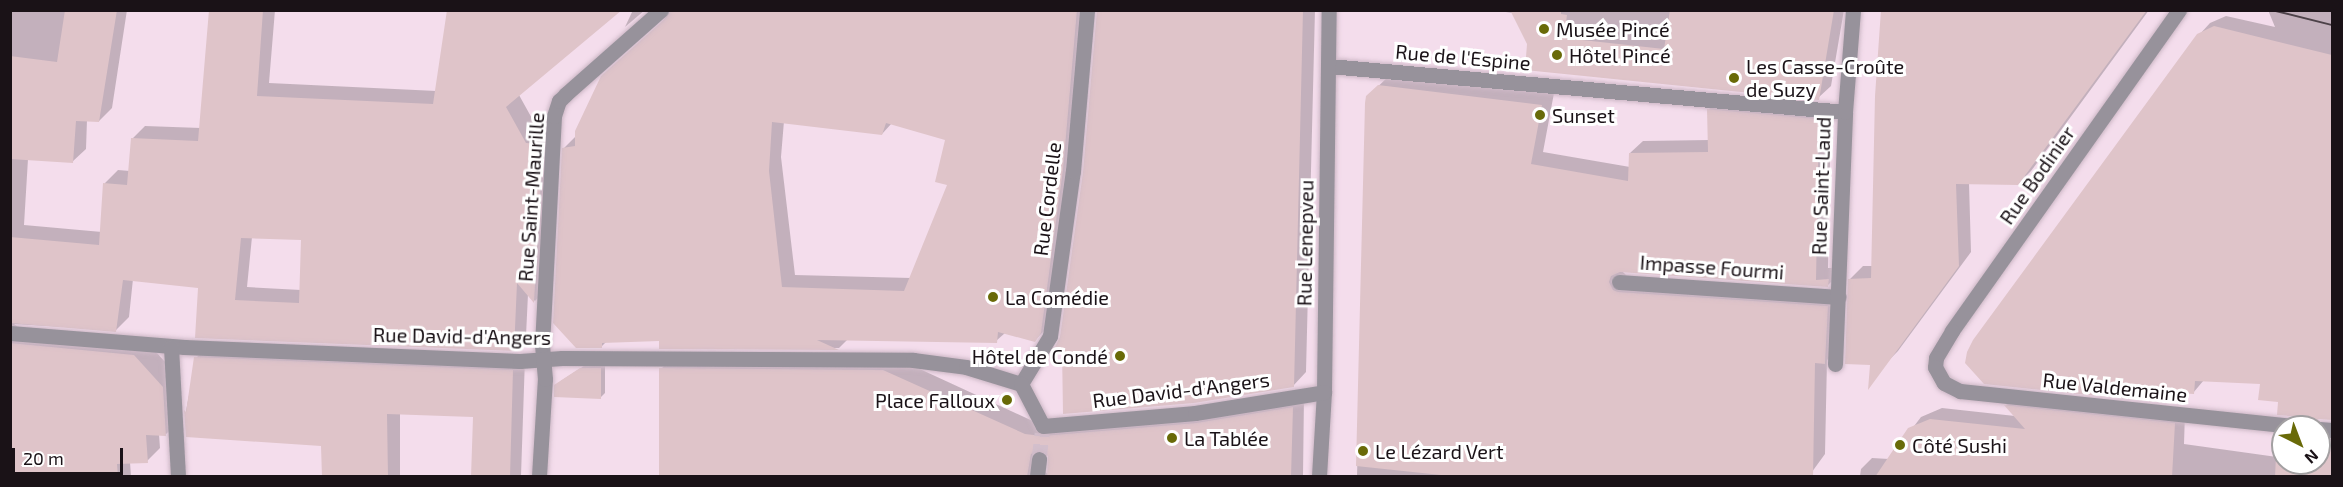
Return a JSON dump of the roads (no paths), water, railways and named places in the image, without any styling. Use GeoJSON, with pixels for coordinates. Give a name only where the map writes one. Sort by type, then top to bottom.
{"type":"FeatureCollection","features":[{"type":"Feature","properties":{"kind":"street","name":"Rue Saint-Maurille"},"geometry":{"type":"LineString","coordinates":[[539,477],[553,127],[557,106],[566,94],[661,10]]}},
{"type":"Feature","properties":{"kind":"street","name":"Rue Cordelle"},"geometry":{"type":"LineString","coordinates":[[1021,384],[1050,336],[1072,171],[1087,10]]}},
{"type":"Feature","properties":{"kind":"street","name":"Rue Lenepveu"},"geometry":{"type":"LineString","coordinates":[[1320,477],[1324,392],[1329,10]]}},
{"type":"Feature","properties":{"kind":"street","name":"Rue Saint-Laud"},"geometry":{"type":"LineString","coordinates":[[1835,364],[1845,112],[1853,10]]}},
{"type":"Feature","properties":{"kind":"street","name":"Rue Bodinier"},"geometry":{"type":"LineString","coordinates":[[1935,367],[1936,358],[1952,331],[2179,10]]}},
{"type":"Feature","properties":{"kind":"street","name":"Rue de l'Espine"},"geometry":{"type":"LineString","coordinates":[[1329,66],[1845,112]]}},
{"type":"Feature","properties":{"kind":"street","name":"Impasse Fourmi"},"geometry":{"type":"LineString","coordinates":[[1619,282],[1838,297]]}},
{"type":"Feature","properties":{"kind":"street","name":"Rue David-d'Angers"},"geometry":{"type":"LineString","coordinates":[[10,333],[171,347],[520,361],[543,359],[913,360],[966,367],[1021,384],[1042,430],[1195,413],[1324,392]]}},
{"type":"Feature","properties":{"kind":"street"},"geometry":{"type":"LineString","coordinates":[[171,347],[178,477]]}},
{"type":"Feature","properties":{"kind":"street","name":"Rue Valdemaine"},"geometry":{"type":"LineString","coordinates":[[1935,367],[1944,382],[1960,391],[2271,424]]}},
{"type":"Feature","properties":{"kind":"street"},"geometry":{"type":"LineString","coordinates":[[1037,477],[1039,459]]}},
{"type":"Feature","properties":{"kind":"tunnel"},"geometry":{"type":"LineString","coordinates":[[1039,459],[1042,433]]}},
{"type":"Feature","properties":{"kind":"tram line"},"geometry":{"type":"LineString","coordinates":[[2272,10],[2332,25]]}},
{"type":"Feature","properties":{"kind":"place","name":"Musée Pincé"},"geometry":{"type":"Point","coordinates":[1544,29]}},
{"type":"Feature","properties":{"kind":"place","name":"Hôtel Pincé"},"geometry":{"type":"Point","coordinates":[1557,55]}},
{"type":"Feature","properties":{"kind":"place","name":"Les Casse-Croûte de Suzy"},"geometry":{"type":"Point","coordinates":[1734,78]}},
{"type":"Feature","properties":{"kind":"place","name":"Sunset"},"geometry":{"type":"Point","coordinates":[1540,115]}},
{"type":"Feature","properties":{"kind":"place","name":"La Comédie"},"geometry":{"type":"Point","coordinates":[993,297]}},
{"type":"Feature","properties":{"kind":"place","name":"Hôtel de Condé"},"geometry":{"type":"Point","coordinates":[1120,356]}},
{"type":"Feature","properties":{"kind":"place","name":"Place Falloux"},"geometry":{"type":"Point","coordinates":[1007,400]}},
{"type":"Feature","properties":{"kind":"place","name":"La Tablée"},"geometry":{"type":"Point","coordinates":[1172,438]}},
{"type":"Feature","properties":{"kind":"place","name":"Côté Sushi"},"geometry":{"type":"Point","coordinates":[1900,445]}},
{"type":"Feature","properties":{"kind":"place","name":"Le Lézard Vert"},"geometry":{"type":"Point","coordinates":[1363,451]}}]}
